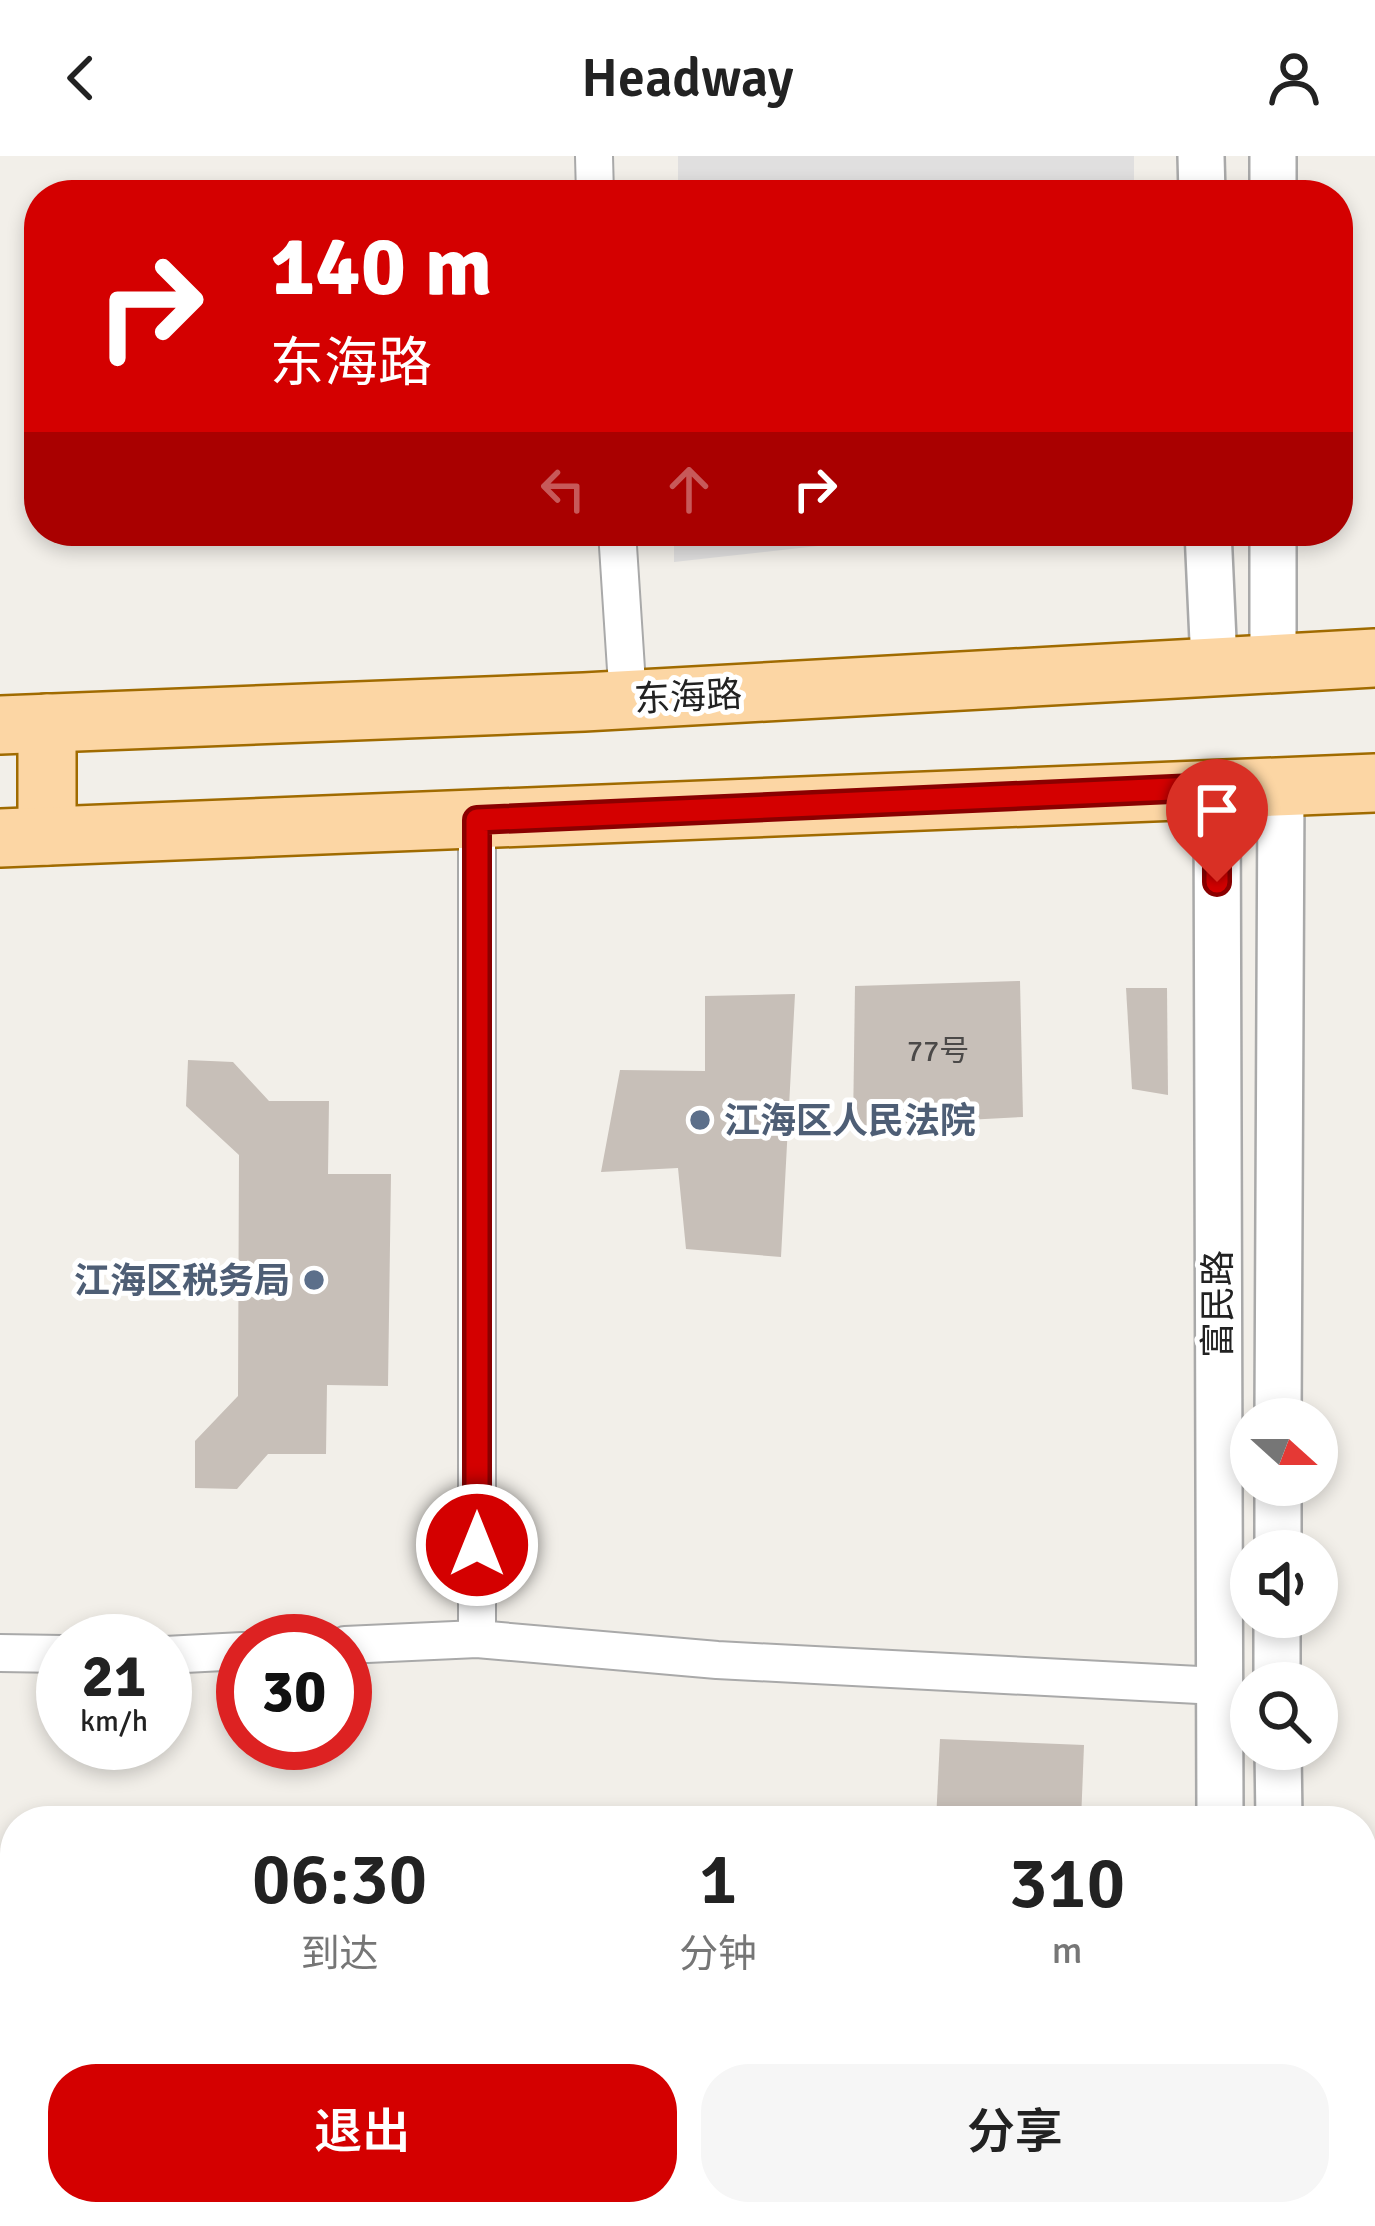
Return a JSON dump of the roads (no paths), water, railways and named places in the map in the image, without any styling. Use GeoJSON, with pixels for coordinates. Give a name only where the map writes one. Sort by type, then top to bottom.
{"type":"FeatureCollection","features":[{"type":"Feature","properties":{"kind":"main road","name":"东海路"},"geometry":{"type":"LineString","coordinates":[[24,724],[628,700],[1214,663],[1375,658]]}},
{"type":"Feature","properties":{"kind":"main road"},"geometry":{"type":"LineString","coordinates":[[24,724],[24,837],[1375,783]]}},
{"type":"Feature","properties":{"kind":"street"},"geometry":{"type":"LineString","coordinates":[[618,546],[628,700]]}},
{"type":"Feature","properties":{"kind":"street"},"geometry":{"type":"LineString","coordinates":[[1209,546],[1214,663]]}},
{"type":"Feature","properties":{"kind":"street"},"geometry":{"type":"LineString","coordinates":[[1273,546],[1273,660]]}},
{"type":"Feature","properties":{"kind":"street","name":"富民路"},"geometry":{"type":"LineString","coordinates":[[1217,787],[1234,1662]]}},
{"type":"Feature","properties":{"kind":"street","name":"富民路"},"geometry":{"type":"LineString","coordinates":[[1278,1398],[1281,790]]}},
{"type":"Feature","properties":{"kind":"street"},"geometry":{"type":"LineString","coordinates":[[477,820],[477,1639]]}},
{"type":"Feature","properties":{"kind":"street"},"geometry":{"type":"LineString","coordinates":[[372,1645],[477,1639],[717,1660],[1230,1686]]}},
{"type":"Feature","properties":{"kind":"street"},"geometry":{"type":"LineString","coordinates":[[0,1653],[36,1654]]}},
{"type":"Feature","properties":{"kind":"street","name":"富民路"},"geometry":{"type":"LineString","coordinates":[[1222,1806],[1230,1725]]}},
{"type":"Feature","properties":{"kind":"street"},"geometry":{"type":"LineString","coordinates":[[1278,1770],[1279,1806]]}},
{"type":"Feature","properties":{"kind":"place","name":"江海区人民法院"},"geometry":{"type":"Point","coordinates":[700,1120]}},
{"type":"Feature","properties":{"kind":"place","name":"江海区税务局"},"geometry":{"type":"Point","coordinates":[314,1280]}}]}
